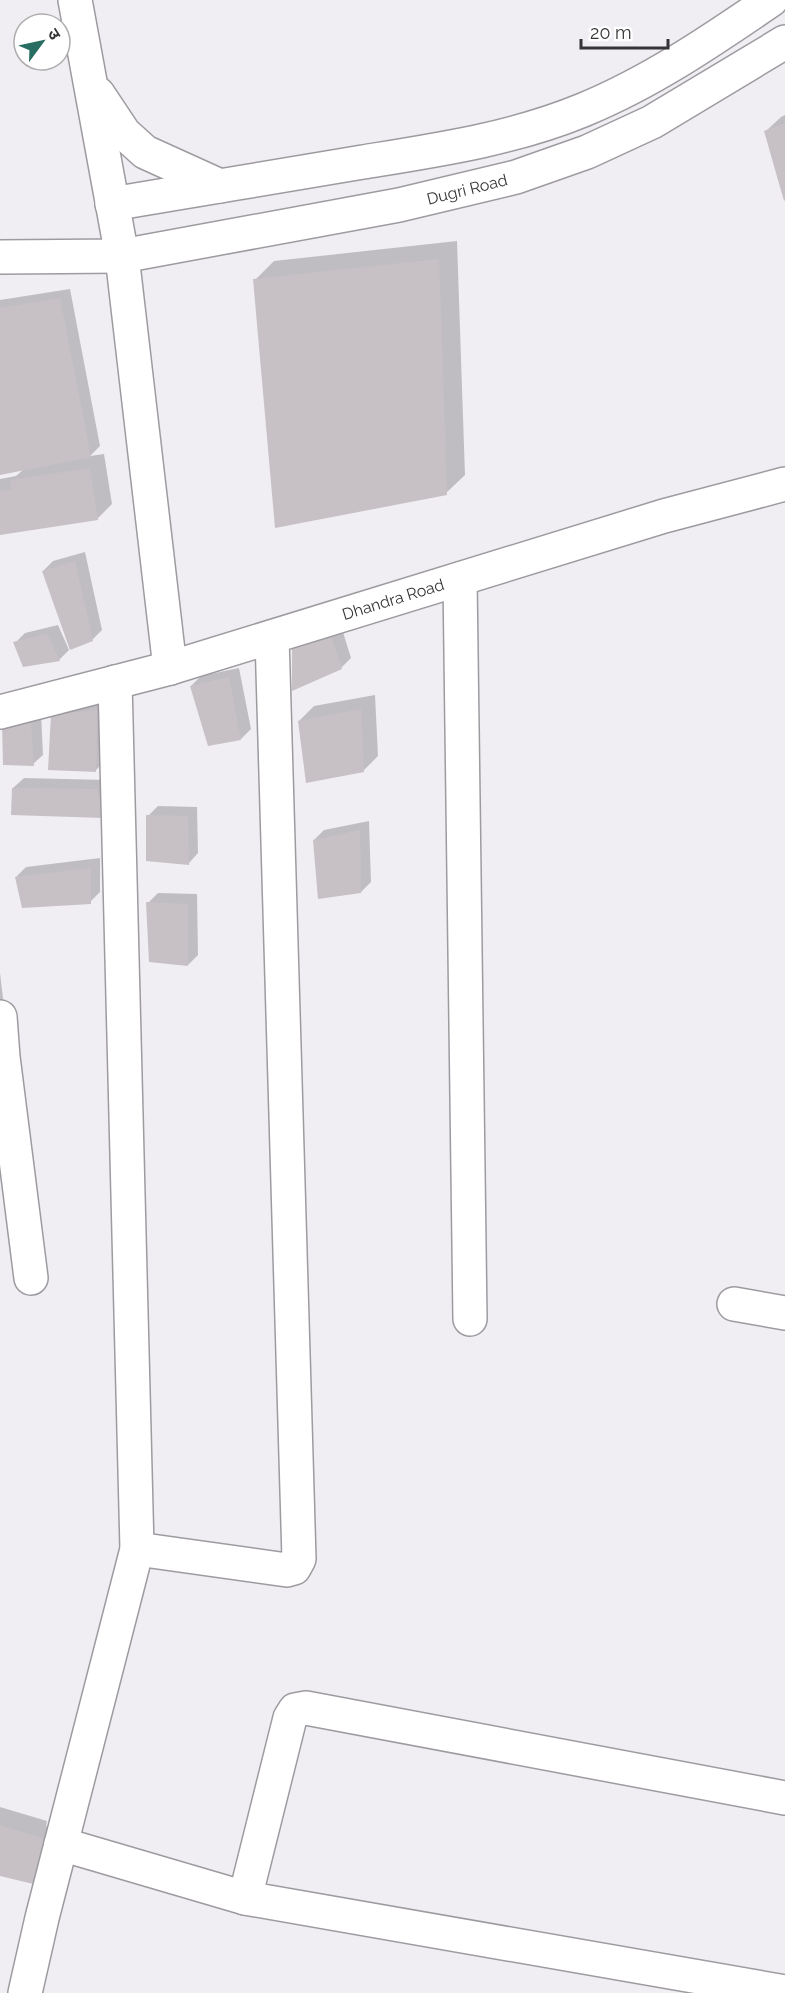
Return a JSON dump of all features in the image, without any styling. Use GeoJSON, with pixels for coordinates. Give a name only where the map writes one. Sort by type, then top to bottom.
{"type":"FeatureCollection","features":[{"type":"Feature","properties":{"kind":"street"},"geometry":{"type":"LineString","coordinates":[[75,0],[122,256],[171,668]]}},
{"type":"Feature","properties":{"kind":"street"},"geometry":{"type":"LineString","coordinates":[[112,204],[463,145],[525,129],[583,110],[650,77],[689,55],[771,0]]}},
{"type":"Feature","properties":{"kind":"street","name":"Dugri Road"},"geometry":{"type":"LineString","coordinates":[[0,257],[122,256],[399,205],[516,177],[587,152],[652,122],[785,42]]}},
{"type":"Feature","properties":{"kind":"street"},"geometry":{"type":"LineString","coordinates":[[90,83],[124,133],[145,152],[220,186]]}},
{"type":"Feature","properties":{"kind":"street","name":"Dhandra Road"},"geometry":{"type":"LineString","coordinates":[[0,712],[171,668],[664,516],[785,484]]}},
{"type":"Feature","properties":{"kind":"street"},"geometry":{"type":"LineString","coordinates":[[460,579],[470,1319]]}},
{"type":"Feature","properties":{"kind":"street"},"geometry":{"type":"LineString","coordinates":[[137,1549],[286,1570],[294,1568],[299,1559],[272,637]]}},
{"type":"Feature","properties":{"kind":"street"},"geometry":{"type":"LineString","coordinates":[[25,1993],[137,1549],[115,682]]}},
{"type":"Feature","properties":{"kind":"street"},"geometry":{"type":"LineString","coordinates":[[0,1017],[2,1058],[31,1278]]}},
{"type":"Feature","properties":{"kind":"street"},"geometry":{"type":"LineString","coordinates":[[734,1305],[785,1313]]}},
{"type":"Feature","properties":{"kind":"street"},"geometry":{"type":"LineString","coordinates":[[245,1898],[290,1718],[295,1710],[306,1708],[785,1798]]}},
{"type":"Feature","properties":{"kind":"street"},"geometry":{"type":"LineString","coordinates":[[61,1844],[245,1898],[785,1992]]}},
{"type":"Feature","properties":{"kind":"building"},"geometry":{"type":"Polygon","coordinates":[[[785,123],[785,200],[784,201],[764,131],[785,123]]]}},
{"type":"Feature","properties":{"kind":"building"},"geometry":{"type":"Polygon","coordinates":[[[439,259],[447,495],[275,528],[253,279],[439,259]]]}},
{"type":"Feature","properties":{"kind":"building"},"geometry":{"type":"Polygon","coordinates":[[[60,298],[91,457],[0,475],[0,308],[60,298]]]}},
{"type":"Feature","properties":{"kind":"building"},"geometry":{"type":"Polygon","coordinates":[[[90,468],[98,520],[0,535],[0,491],[12,489],[10,480],[90,468]]]}},
{"type":"Feature","properties":{"kind":"building"},"geometry":{"type":"Polygon","coordinates":[[[75,561],[93,641],[70,650],[42,571],[75,561]]]}},
{"type":"Feature","properties":{"kind":"building"},"geometry":{"type":"Polygon","coordinates":[[[47,634],[60,661],[23,667],[13,642],[47,634]]]}},
{"type":"Feature","properties":{"kind":"building"},"geometry":{"type":"Polygon","coordinates":[[[332,638],[342,669],[292,691],[292,646],[332,638]]]}},
{"type":"Feature","properties":{"kind":"building"},"geometry":{"type":"Polygon","coordinates":[[[229,677],[241,740],[208,746],[190,686],[229,677]]]}},
{"type":"Feature","properties":{"kind":"building"},"geometry":{"type":"Polygon","coordinates":[[[361,709],[364,772],[306,783],[298,721],[361,709]]]}},
{"type":"Feature","properties":{"kind":"building"},"geometry":{"type":"Polygon","coordinates":[[[97,710],[96,772],[48,770],[51,715],[97,710]]]}},
{"type":"Feature","properties":{"kind":"building"},"geometry":{"type":"Polygon","coordinates":[[[2,723],[31,723],[34,766],[3,765],[2,723]]]}},
{"type":"Feature","properties":{"kind":"building"},"geometry":{"type":"Polygon","coordinates":[[[12,788],[97,789],[104,818],[11,815],[12,788]]]}},
{"type":"Feature","properties":{"kind":"building"},"geometry":{"type":"Polygon","coordinates":[[[146,815],[188,816],[189,865],[146,861],[146,815]]]}},
{"type":"Feature","properties":{"kind":"building"},"geometry":{"type":"Polygon","coordinates":[[[360,830],[361,893],[318,899],[313,840],[360,830]]]}},
{"type":"Feature","properties":{"kind":"building"},"geometry":{"type":"Polygon","coordinates":[[[91,868],[91,904],[22,908],[15,877],[91,868]]]}},
{"type":"Feature","properties":{"kind":"building"},"geometry":{"type":"Polygon","coordinates":[[[146,902],[188,904],[188,966],[149,962],[146,902]]]}},
{"type":"Feature","properties":{"kind":"building"},"geometry":{"type":"Polygon","coordinates":[[[0,1825],[61,1844],[50,1888],[0,1876],[0,1825]]]}}]}
